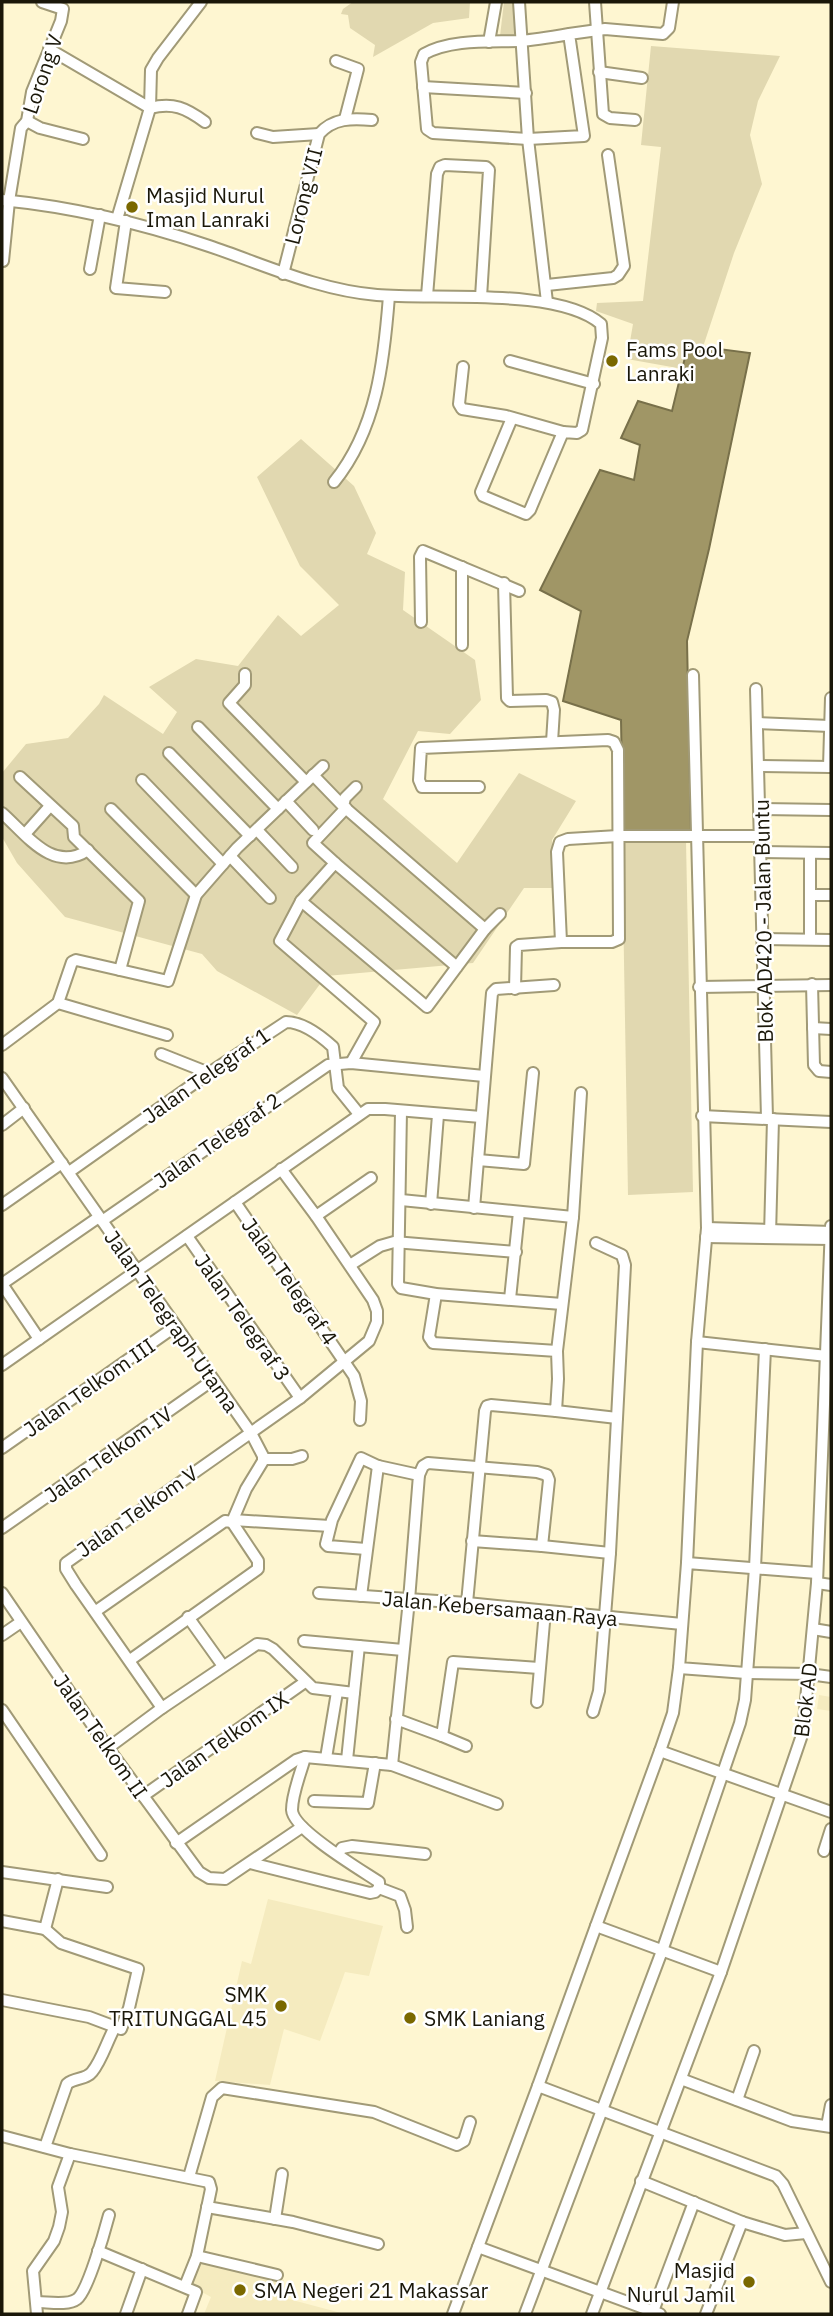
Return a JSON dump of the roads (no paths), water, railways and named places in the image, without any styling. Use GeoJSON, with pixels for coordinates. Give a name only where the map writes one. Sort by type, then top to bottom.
{"type":"FeatureCollection","features":[{"type":"Feature","properties":{"kind":"street","name":"Lorong V"},"geometry":{"type":"LineString","coordinates":[[3,261],[5,200],[20,128],[23,122],[27,121],[32,92],[61,21],[63,9],[42,2]]}},
{"type":"Feature","properties":{"kind":"street"},"geometry":{"type":"LineString","coordinates":[[165,292],[116,288],[122,220],[150,108],[149,76],[154,63],[201,2]]}},
{"type":"Feature","properties":{"kind":"street"},"geometry":{"type":"LineString","coordinates":[[489,42],[496,2]]}},
{"type":"Feature","properties":{"kind":"street"},"geometry":{"type":"LineString","coordinates":[[519,2],[528,139],[547,302]]}},
{"type":"Feature","properties":{"kind":"street"},"geometry":{"type":"LineString","coordinates":[[595,2],[603,114],[610,118],[635,120]]}},
{"type":"Feature","properties":{"kind":"street"},"geometry":{"type":"LineString","coordinates":[[569,34],[584,136],[528,139],[430,131],[426,124],[421,62],[425,54],[436,48],[522,41],[569,34],[596,30],[663,34],[669,28],[673,2]]}},
{"type":"Feature","properties":{"kind":"street"},"geometry":{"type":"LineString","coordinates":[[49,49],[150,108],[181,107],[205,122]]}},
{"type":"Feature","properties":{"kind":"street"},"geometry":{"type":"LineString","coordinates":[[335,61],[358,69],[345,119],[372,120]]}},
{"type":"Feature","properties":{"kind":"street"},"geometry":{"type":"LineString","coordinates":[[598,72],[642,78]]}},
{"type":"Feature","properties":{"kind":"street"},"geometry":{"type":"LineString","coordinates":[[422,87],[526,93]]}},
{"type":"Feature","properties":{"kind":"street","name":"Lorong VII"},"geometry":{"type":"LineString","coordinates":[[283,274],[319,134],[328,126],[345,119]]}},
{"type":"Feature","properties":{"kind":"street"},"geometry":{"type":"LineString","coordinates":[[27,121],[40,128],[83,139]]}},
{"type":"Feature","properties":{"kind":"street"},"geometry":{"type":"LineString","coordinates":[[257,133],[273,137],[319,134]]}},
{"type":"Feature","properties":{"kind":"street"},"geometry":{"type":"LineString","coordinates":[[547,285],[613,278],[624,267],[608,155]]}},
{"type":"Feature","properties":{"kind":"street"},"geometry":{"type":"LineString","coordinates":[[427,296],[437,174],[440,167],[445,165],[486,167],[489,170],[481,297]]}},
{"type":"Feature","properties":{"kind":"street"},"geometry":{"type":"LineString","coordinates":[[5,200],[66,207],[122,220],[210,246],[283,274],[342,290],[389,296],[481,297],[547,302],[575,309],[601,324],[602,338],[594,384],[581,432],[563,432],[460,407],[463,367]]}},
{"type":"Feature","properties":{"kind":"street"},"geometry":{"type":"LineString","coordinates":[[90,269],[100,215]]}},
{"type":"Feature","properties":{"kind":"street"},"geometry":{"type":"LineString","coordinates":[[334,482],[349,461],[370,415],[382,366],[389,296]]}},
{"type":"Feature","properties":{"kind":"street"},"geometry":{"type":"LineString","coordinates":[[510,361],[594,384]]}},
{"type":"Feature","properties":{"kind":"street"},"geometry":{"type":"LineString","coordinates":[[512,418],[481,489],[483,496],[528,513],[563,432]]}},
{"type":"Feature","properties":{"kind":"street"},"geometry":{"type":"LineString","coordinates":[[421,622],[422,553],[428,552],[519,591]]}},
{"type":"Feature","properties":{"kind":"street"},"geometry":{"type":"LineString","coordinates":[[462,567],[462,645]]}},
{"type":"Feature","properties":{"kind":"street"},"geometry":{"type":"LineString","coordinates":[[503,583],[508,698],[510,701],[552,702],[552,741]]}},
{"type":"Feature","properties":{"kind":"street"},"geometry":{"type":"LineString","coordinates":[[245,674],[245,685],[229,703],[309,779],[485,929]]}},
{"type":"Feature","properties":{"kind":"street"},"geometry":{"type":"LineString","coordinates":[[453,2314],[673,1713],[687,1563],[697,1342],[706,1233],[692,675]]}},
{"type":"Feature","properties":{"kind":"street","name":"Blok AD420 - Jalan Buntu"},"geometry":{"type":"LineString","coordinates":[[756,688],[764,986],[773,1119],[770,1234]]}},
{"type":"Feature","properties":{"kind":"street"},"geometry":{"type":"LineString","coordinates":[[759,766],[830,767],[831,698]]}},
{"type":"Feature","properties":{"kind":"street"},"geometry":{"type":"LineString","coordinates":[[758,723],[830,726]]}},
{"type":"Feature","properties":{"kind":"street"},"geometry":{"type":"LineString","coordinates":[[198,727],[313,830]]}},
{"type":"Feature","properties":{"kind":"street"},"geometry":{"type":"LineString","coordinates":[[479,786],[422,787],[419,780],[421,748],[608,740],[616,745],[619,939],[612,942],[561,942],[517,946],[515,989]]}},
{"type":"Feature","properties":{"kind":"street"},"geometry":{"type":"LineString","coordinates":[[169,752],[292,867]]}},
{"type":"Feature","properties":{"kind":"street"},"geometry":{"type":"LineString","coordinates":[[2,1045],[58,1003],[72,962],[76,960],[168,981],[196,895],[226,860],[323,766]]}},
{"type":"Feature","properties":{"kind":"street"},"geometry":{"type":"LineString","coordinates":[[20,777],[73,826],[74,836],[139,901],[120,970]]}},
{"type":"Feature","properties":{"kind":"street"},"geometry":{"type":"LineString","coordinates":[[142,780],[270,898]]}},
{"type":"Feature","properties":{"kind":"street"},"geometry":{"type":"LineString","coordinates":[[356,787],[345,798],[344,807],[313,843],[457,967]]}},
{"type":"Feature","properties":{"kind":"street"},"geometry":{"type":"LineString","coordinates":[[25,834],[50,806]]}},
{"type":"Feature","properties":{"kind":"street"},"geometry":{"type":"LineString","coordinates":[[111,809],[196,895]]}},
{"type":"Feature","properties":{"kind":"street"},"geometry":{"type":"LineString","coordinates":[[760,809],[831,810]]}},
{"type":"Feature","properties":{"kind":"street"},"geometry":{"type":"LineString","coordinates":[[2,813],[46,853],[77,858],[88,850]]}},
{"type":"Feature","properties":{"kind":"street"},"geometry":{"type":"LineString","coordinates":[[561,942],[558,845],[568,839],[618,836],[760,836]]}},
{"type":"Feature","properties":{"kind":"street"},"geometry":{"type":"LineString","coordinates":[[761,852],[831,853]]}},
{"type":"Feature","properties":{"kind":"street"},"geometry":{"type":"LineString","coordinates":[[810,853],[810,939]]}},
{"type":"Feature","properties":{"kind":"street"},"geometry":{"type":"LineString","coordinates":[[335,863],[301,901],[280,941],[374,1022],[351,1063]]}},
{"type":"Feature","properties":{"kind":"street"},"geometry":{"type":"LineString","coordinates":[[810,895],[831,895]]}},
{"type":"Feature","properties":{"kind":"street"},"geometry":{"type":"LineString","coordinates":[[301,901],[427,1007],[485,929],[500,914]]}},
{"type":"Feature","properties":{"kind":"street"},"geometry":{"type":"LineString","coordinates":[[763,939],[831,940]]}},
{"type":"Feature","properties":{"kind":"street"},"geometry":{"type":"LineString","coordinates":[[812,984],[814,1065],[819,1071],[831,1072]]}},
{"type":"Feature","properties":{"kind":"street"},"geometry":{"type":"LineString","coordinates":[[474,1208],[492,993],[496,989],[554,985]]}},
{"type":"Feature","properties":{"kind":"street"},"geometry":{"type":"LineString","coordinates":[[699,987],[831,985]]}},
{"type":"Feature","properties":{"kind":"street"},"geometry":{"type":"LineString","coordinates":[[58,1003],[167,1035]]}},
{"type":"Feature","properties":{"kind":"street","name":"Jalan Telegraf 1"},"geometry":{"type":"LineString","coordinates":[[2,1205],[66,1168],[286,1021],[294,1022],[325,1040],[334,1051],[334,1064]]}},
{"type":"Feature","properties":{"kind":"street"},"geometry":{"type":"LineString","coordinates":[[813,1028],[831,1029]]}},
{"type":"Feature","properties":{"kind":"street"},"geometry":{"type":"LineString","coordinates":[[160,1054],[209,1073]]}},
{"type":"Feature","properties":{"kind":"street"},"geometry":{"type":"LineString","coordinates":[[359,1114],[338,1088],[334,1064],[351,1063],[484,1076]]}},
{"type":"Feature","properties":{"kind":"street","name":"Jalan Telegraf 2"},"geometry":{"type":"LineString","coordinates":[[2,1284],[321,1068],[334,1064]]}},
{"type":"Feature","properties":{"kind":"street"},"geometry":{"type":"LineString","coordinates":[[478,1160],[524,1164],[533,1073]]}},
{"type":"Feature","properties":{"kind":"street","name":"Jalan Telegraph Utama"},"geometry":{"type":"LineString","coordinates":[[2,1078],[251,1433],[264,1458]]}},
{"type":"Feature","properties":{"kind":"street"},"geometry":{"type":"LineString","coordinates":[[556,1411],[557,1351],[573,1217],[581,1093]]}},
{"type":"Feature","properties":{"kind":"street"},"geometry":{"type":"LineString","coordinates":[[2,1125],[24,1108]]}},
{"type":"Feature","properties":{"kind":"street"},"geometry":{"type":"LineString","coordinates":[[2,1365],[359,1114],[375,1108],[481,1117]]}},
{"type":"Feature","properties":{"kind":"street"},"geometry":{"type":"LineString","coordinates":[[401,1111],[399,1286],[406,1290],[436,1294],[562,1304]]}},
{"type":"Feature","properties":{"kind":"street"},"geometry":{"type":"LineString","coordinates":[[431,1204],[438,1115]]}},
{"type":"Feature","properties":{"kind":"street"},"geometry":{"type":"LineString","coordinates":[[702,1116],[831,1122]]}},
{"type":"Feature","properties":{"kind":"street","name":"Jalan Telkom V"},"geometry":{"type":"LineString","coordinates":[[162,1708],[65,1569],[67,1560],[299,1398],[369,1342],[377,1322],[373,1300],[281,1169]]}},
{"type":"Feature","properties":{"kind":"street"},"geometry":{"type":"LineString","coordinates":[[316,1216],[371,1178]]}},
{"type":"Feature","properties":{"kind":"street"},"geometry":{"type":"LineString","coordinates":[[401,1200],[573,1217]]}},
{"type":"Feature","properties":{"kind":"street","name":"Jalan Telegraf 4"},"geometry":{"type":"LineString","coordinates":[[235,1202],[345,1361],[359,1387],[360,1420]]}},
{"type":"Feature","properties":{"kind":"street"},"geometry":{"type":"LineString","coordinates":[[510,1299],[519,1212]]}},
{"type":"Feature","properties":{"kind":"street","name":"Blok AD"},"geometry":{"type":"LineString","coordinates":[[592,2314],[721,1972],[803,1732],[817,1578],[831,1226]]}},
{"type":"Feature","properties":{"kind":"street"},"geometry":{"type":"LineString","coordinates":[[706,1233],[831,1232]]}},
{"type":"Feature","properties":{"kind":"street"},"geometry":{"type":"LineString","coordinates":[[770,1234],[831,1239]]}},
{"type":"Feature","properties":{"kind":"street","name":"Jalan Telegraf 3"},"geometry":{"type":"LineString","coordinates":[[187,1236],[299,1398]]}},
{"type":"Feature","properties":{"kind":"street"},"geometry":{"type":"LineString","coordinates":[[350,1265],[380,1246],[400,1243],[516,1252]]}},
{"type":"Feature","properties":{"kind":"street"},"geometry":{"type":"LineString","coordinates":[[593,1712],[599,1691],[610,1553],[625,1258],[596,1243]]}},
{"type":"Feature","properties":{"kind":"street"},"geometry":{"type":"LineString","coordinates":[[2,1284],[39,1339]]}},
{"type":"Feature","properties":{"kind":"street"},"geometry":{"type":"LineString","coordinates":[[436,1294],[429,1330],[429,1339],[433,1343],[557,1351]]}},
{"type":"Feature","properties":{"kind":"street","name":"Jalan Telkom III"},"geometry":{"type":"LineString","coordinates":[[2,1448],[176,1326]]}},
{"type":"Feature","properties":{"kind":"street"},"geometry":{"type":"LineString","coordinates":[[697,1342],[827,1356]]}},
{"type":"Feature","properties":{"kind":"street"},"geometry":{"type":"LineString","coordinates":[[525,2314],[662,1951],[724,1774],[742,1714],[755,1568],[765,1349]]}},
{"type":"Feature","properties":{"kind":"street","name":"Jalan Telkom IV"},"geometry":{"type":"LineString","coordinates":[[2,1528],[213,1380]]}},
{"type":"Feature","properties":{"kind":"street"},"geometry":{"type":"LineString","coordinates":[[467,1603],[487,1406],[500,1405],[617,1418]]}},
{"type":"Feature","properties":{"kind":"street"},"geometry":{"type":"LineString","coordinates":[[232,1521],[264,1458],[292,1459],[302,1456]]}},
{"type":"Feature","properties":{"kind":"street"},"geometry":{"type":"LineString","coordinates":[[366,1549],[326,1544],[330,1526],[359,1459],[364,1458],[378,1466],[419,1475]]}},
{"type":"Feature","properties":{"kind":"street"},"geometry":{"type":"LineString","coordinates":[[392,1766],[410,1600],[419,1475],[423,1466],[428,1463],[547,1475],[549,1480],[542,1546]]}},
{"type":"Feature","properties":{"kind":"street"},"geometry":{"type":"LineString","coordinates":[[361,1597],[378,1466]]}},
{"type":"Feature","properties":{"kind":"street"},"geometry":{"type":"LineString","coordinates":[[96,1611],[225,1521],[330,1526]]}},
{"type":"Feature","properties":{"kind":"street"},"geometry":{"type":"LineString","coordinates":[[130,1660],[258,1569],[258,1561],[232,1521]]}},
{"type":"Feature","properties":{"kind":"street"},"geometry":{"type":"LineString","coordinates":[[472,1541],[610,1553]]}},
{"type":"Feature","properties":{"kind":"street"},"geometry":{"type":"LineString","coordinates":[[687,1563],[755,1568],[817,1578],[831,1585]]}},
{"type":"Feature","properties":{"kind":"street","name":"Jalan Telkom II"},"geometry":{"type":"LineString","coordinates":[[2,1593],[194,1868],[205,1876],[225,1879],[250,1863]]}},
{"type":"Feature","properties":{"kind":"street","name":"Jalan Kebersamaan Raya"},"geometry":{"type":"LineString","coordinates":[[318,1593],[467,1603],[682,1624]]}},
{"type":"Feature","properties":{"kind":"street"},"geometry":{"type":"LineString","coordinates":[[537,1702],[545,1611]]}},
{"type":"Feature","properties":{"kind":"street"},"geometry":{"type":"LineString","coordinates":[[188,1617],[223,1666]]}},
{"type":"Feature","properties":{"kind":"street"},"geometry":{"type":"LineString","coordinates":[[2,1635],[21,1622]]}},
{"type":"Feature","properties":{"kind":"street"},"geometry":{"type":"LineString","coordinates":[[813,1629],[831,1632]]}},
{"type":"Feature","properties":{"kind":"street"},"geometry":{"type":"LineString","coordinates":[[304,1641],[403,1650]]}},
{"type":"Feature","properties":{"kind":"street"},"geometry":{"type":"LineString","coordinates":[[108,1748],[257,1644],[266,1645],[313,1688],[354,1693]]}},
{"type":"Feature","properties":{"kind":"street"},"geometry":{"type":"LineString","coordinates":[[347,1760],[359,1646]]}},
{"type":"Feature","properties":{"kind":"street"},"geometry":{"type":"LineString","coordinates":[[442,1736],[453,1662],[539,1668]]}},
{"type":"Feature","properties":{"kind":"street"},"geometry":{"type":"LineString","coordinates":[[679,1668],[831,1677]]}},
{"type":"Feature","properties":{"kind":"street","name":"Jalan Telkom IX"},"geometry":{"type":"LineString","coordinates":[[143,1796],[305,1682]]}},
{"type":"Feature","properties":{"kind":"street"},"geometry":{"type":"LineString","coordinates":[[326,1758],[337,1692]]}},
{"type":"Feature","properties":{"kind":"street"},"geometry":{"type":"LineString","coordinates":[[2,1710],[101,1855]]}},
{"type":"Feature","properties":{"kind":"street"},"geometry":{"type":"LineString","coordinates":[[396,1719],[466,1746]]}},
{"type":"Feature","properties":{"kind":"street"},"geometry":{"type":"LineString","coordinates":[[660,1751],[831,1812]]}},
{"type":"Feature","properties":{"kind":"street"},"geometry":{"type":"LineString","coordinates":[[250,1863],[370,1893],[379,1888],[379,1882],[302,1827],[292,1812],[305,1757]]}},
{"type":"Feature","properties":{"kind":"street"},"geometry":{"type":"LineString","coordinates":[[176,1843],[296,1760],[305,1757],[392,1766],[497,1804]]}},
{"type":"Feature","properties":{"kind":"street"},"geometry":{"type":"LineString","coordinates":[[314,1801],[368,1803],[375,1763]]}},
{"type":"Feature","properties":{"kind":"street"},"geometry":{"type":"LineString","coordinates":[[250,1863],[302,1827]]}},
{"type":"Feature","properties":{"kind":"street"},"geometry":{"type":"LineString","coordinates":[[824,1851],[831,1829]]}},
{"type":"Feature","properties":{"kind":"street"},"geometry":{"type":"LineString","coordinates":[[338,1854],[342,1848],[352,1846],[425,1854]]}},
{"type":"Feature","properties":{"kind":"street"},"geometry":{"type":"LineString","coordinates":[[2,1872],[107,1887]]}},
{"type":"Feature","properties":{"kind":"street"},"geometry":{"type":"LineString","coordinates":[[46,1929],[58,1879]]}},
{"type":"Feature","properties":{"kind":"street"},"geometry":{"type":"LineString","coordinates":[[379,1888],[400,1896],[407,1927]]}},
{"type":"Feature","properties":{"kind":"street"},"geometry":{"type":"LineString","coordinates":[[2,1921],[46,1929],[61,1943],[138,1969],[121,2029],[89,2017],[2,2000]]}},
{"type":"Feature","properties":{"kind":"street"},"geometry":{"type":"LineString","coordinates":[[596,1926],[721,1972]]}},
{"type":"Feature","properties":{"kind":"street"},"geometry":{"type":"LineString","coordinates":[[45,2147],[68,2084],[73,2079],[93,2072],[115,2027]]}},
{"type":"Feature","properties":{"kind":"street"},"geometry":{"type":"LineString","coordinates":[[737,2100],[754,2051]]}},
{"type":"Feature","properties":{"kind":"street"},"geometry":{"type":"LineString","coordinates":[[681,2079],[792,2121],[829,2127],[831,2105]]}},
{"type":"Feature","properties":{"kind":"street"},"geometry":{"type":"LineString","coordinates":[[538,2086],[776,2176],[831,2282]]}},
{"type":"Feature","properties":{"kind":"street"},"geometry":{"type":"LineString","coordinates":[[189,2177],[212,2097],[222,2088],[374,2112],[457,2145],[464,2141],[470,2122]]}},
{"type":"Feature","properties":{"kind":"street"},"geometry":{"type":"LineString","coordinates":[[2,2136],[70,2154],[204,2180],[212,2186],[197,2256],[185,2286]]}},
{"type":"Feature","properties":{"kind":"street"},"geometry":{"type":"LineString","coordinates":[[70,2154],[58,2187],[62,2212],[59,2227],[54,2241],[33,2271],[37,2308],[77,2299],[98,2251],[109,2215]]}},
{"type":"Feature","properties":{"kind":"street"},"geometry":{"type":"LineString","coordinates":[[275,2219],[282,2174]]}},
{"type":"Feature","properties":{"kind":"street"},"geometry":{"type":"LineString","coordinates":[[641,2181],[742,2222],[785,2235],[806,2233]]}},
{"type":"Feature","properties":{"kind":"street"},"geometry":{"type":"LineString","coordinates":[[478,2247],[655,2313],[694,2202]]}},
{"type":"Feature","properties":{"kind":"street"},"geometry":{"type":"LineString","coordinates":[[207,2207],[275,2219],[378,2244]]}},
{"type":"Feature","properties":{"kind":"street"},"geometry":{"type":"LineString","coordinates":[[706,2314],[742,2222]]}},
{"type":"Feature","properties":{"kind":"street"},"geometry":{"type":"LineString","coordinates":[[98,2251],[196,2292],[188,2314]]}},
{"type":"Feature","properties":{"kind":"street"},"geometry":{"type":"LineString","coordinates":[[197,2256],[277,2276]]}},
{"type":"Feature","properties":{"kind":"street"},"geometry":{"type":"LineString","coordinates":[[126,2314],[142,2269]]}},
{"type":"Feature","properties":{"kind":"place","name":"Masjid Nurul Iman Lanraki"},"geometry":{"type":"Point","coordinates":[132,207]}},
{"type":"Feature","properties":{"kind":"place","name":"Fams Pool Lanraki"},"geometry":{"type":"Point","coordinates":[612,361]}},
{"type":"Feature","properties":{"kind":"place","name":"SMK TRITUNGGAL 45"},"geometry":{"type":"Point","coordinates":[281,2006]}},
{"type":"Feature","properties":{"kind":"place","name":"SMK Laniang"},"geometry":{"type":"Point","coordinates":[410,2018]}},
{"type":"Feature","properties":{"kind":"place","name":"Masjid Nurul Jamil"},"geometry":{"type":"Point","coordinates":[749,2282]}},
{"type":"Feature","properties":{"kind":"place","name":"SMA Negeri 21 Makassar"},"geometry":{"type":"Point","coordinates":[240,2290]}}]}
